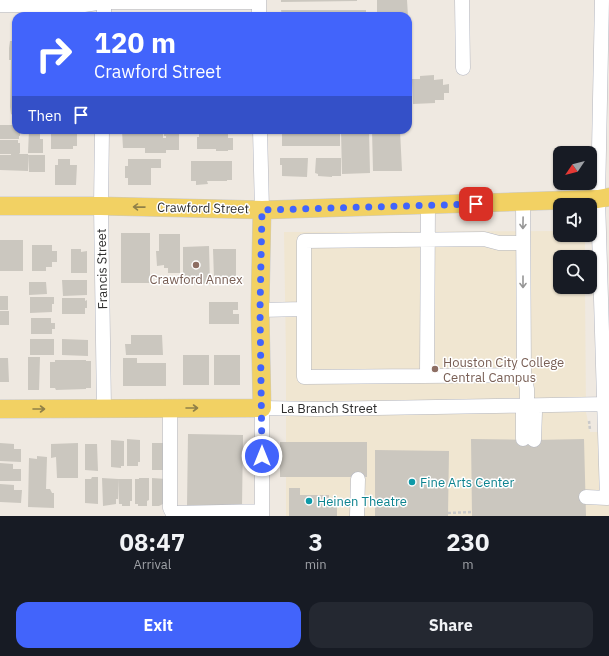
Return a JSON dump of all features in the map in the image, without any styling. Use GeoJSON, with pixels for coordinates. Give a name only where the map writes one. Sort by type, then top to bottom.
{"type":"FeatureCollection","features":[{"type":"Feature","properties":{"kind":"main road","name":"Crawford Street"},"geometry":{"type":"LineString","coordinates":[[0,206],[101,206],[262,210],[604,198]]}},
{"type":"Feature","properties":{"kind":"main road"},"geometry":{"type":"LineString","coordinates":[[262,210],[260,310],[262,408]]}},
{"type":"Feature","properties":{"kind":"main road","name":"La Branch Street"},"geometry":{"type":"LineString","coordinates":[[0,409],[262,408]]}},
{"type":"Feature","properties":{"kind":"street"},"geometry":{"type":"LineString","coordinates":[[462,0],[463,68]]}},
{"type":"Feature","properties":{"kind":"street"},"geometry":{"type":"LineString","coordinates":[[0,6],[84,6],[104,1],[259,6]]}},
{"type":"Feature","properties":{"kind":"street"},"geometry":{"type":"LineString","coordinates":[[104,1],[104,12]]}},
{"type":"Feature","properties":{"kind":"street"},"geometry":{"type":"LineString","coordinates":[[586,497],[607,498],[604,1]]}},
{"type":"Feature","properties":{"kind":"street","name":"Francis Street"},"geometry":{"type":"LineString","coordinates":[[102,134],[101,206],[104,408]]}},
{"type":"Feature","properties":{"kind":"street"},"geometry":{"type":"LineString","coordinates":[[260,134],[262,210]]}},
{"type":"Feature","properties":{"kind":"street"},"geometry":{"type":"LineString","coordinates":[[523,202],[524,375],[527,389],[528,407],[535,412],[528,440]]}},
{"type":"Feature","properties":{"kind":"street"},"geometry":{"type":"LineString","coordinates":[[428,205],[428,376]]}},
{"type":"Feature","properties":{"kind":"street"},"geometry":{"type":"LineString","coordinates":[[523,243],[499,243],[484,239],[304,241],[304,377],[524,375]]}},
{"type":"Feature","properties":{"kind":"street"},"geometry":{"type":"LineString","coordinates":[[260,310],[304,310]]}},
{"type":"Feature","properties":{"kind":"street","name":"La Branch Street"},"geometry":{"type":"LineString","coordinates":[[262,408],[316,409],[528,407],[607,404]]}},
{"type":"Feature","properties":{"kind":"street"},"geometry":{"type":"LineString","coordinates":[[170,408],[170,508],[172,512],[262,514],[262,408]]}},
{"type":"Feature","properties":{"kind":"street"},"geometry":{"type":"LineString","coordinates":[[357,516],[358,479]]}},
{"type":"Feature","properties":{"kind":"path"},"geometry":{"type":"LineString","coordinates":[[448,513],[472,512]]}},
{"type":"Feature","properties":{"kind":"shaded area","name":"Houston City College Central Campus"},"geometry":{"type":"Polygon","coordinates":[[[553,231],[553,242],[585,242],[585,250],[553,250],[553,294],[585,294],[586,412],[590,432],[609,432],[609,516],[286,516],[284,232],[553,231]]]}},
{"type":"Feature","properties":{"kind":"building"},"geometry":{"type":"Polygon","coordinates":[[[281,0],[357,0],[357,1],[281,2],[281,0]]]}},
{"type":"Feature","properties":{"kind":"building"},"geometry":{"type":"Polygon","coordinates":[[[377,0],[407,0],[408,12],[377,12],[377,0]]]}},
{"type":"Feature","properties":{"kind":"building"},"geometry":{"type":"Polygon","coordinates":[[[281,10],[366,10],[366,12],[281,12],[281,10]]]}},
{"type":"Feature","properties":{"kind":"building"},"geometry":{"type":"Polygon","coordinates":[[[10,41],[12,41],[12,115],[10,107],[10,41]]]}},
{"type":"Feature","properties":{"kind":"building"},"geometry":{"type":"Polygon","coordinates":[[[434,75],[434,80],[443,79],[443,85],[449,84],[449,93],[444,93],[444,100],[435,100],[435,103],[413,104],[412,79],[420,79],[420,76],[434,75]]]}},
{"type":"Feature","properties":{"kind":"building"},"geometry":{"type":"Polygon","coordinates":[[[0,125],[12,125],[12,134],[20,134],[19,139],[0,139],[0,125]]]}},
{"type":"Feature","properties":{"kind":"building"},"geometry":{"type":"Polygon","coordinates":[[[29,134],[40,134],[40,139],[43,139],[43,153],[28,153],[29,134]]]}},
{"type":"Feature","properties":{"kind":"building"},"geometry":{"type":"Polygon","coordinates":[[[51,134],[77,134],[77,146],[73,146],[73,149],[51,149],[51,134]]]}},
{"type":"Feature","properties":{"kind":"building"},"geometry":{"type":"Polygon","coordinates":[[[122,134],[163,134],[163,138],[166,138],[164,134],[179,134],[179,150],[166,150],[166,153],[145,153],[145,148],[123,148],[122,134]]]}},
{"type":"Feature","properties":{"kind":"building"},"geometry":{"type":"Polygon","coordinates":[[[199,134],[228,134],[228,138],[233,138],[233,150],[216,151],[216,149],[197,149],[197,137],[199,137],[199,134]]]}},
{"type":"Feature","properties":{"kind":"building"},"geometry":{"type":"Polygon","coordinates":[[[282,134],[340,134],[340,146],[282,146],[282,134]]]}},
{"type":"Feature","properties":{"kind":"building"},"geometry":{"type":"Polygon","coordinates":[[[341,134],[369,134],[370,173],[342,174],[341,134]]]}},
{"type":"Feature","properties":{"kind":"building"},"geometry":{"type":"Polygon","coordinates":[[[372,134],[400,134],[402,171],[373,171],[372,134]]]}},
{"type":"Feature","properties":{"kind":"building"},"geometry":{"type":"Polygon","coordinates":[[[0,140],[18,140],[18,143],[20,143],[19,154],[28,154],[28,171],[0,170],[0,155],[11,154],[0,154],[0,140]]]}},
{"type":"Feature","properties":{"kind":"building"},"geometry":{"type":"Polygon","coordinates":[[[28,155],[45,155],[45,172],[29,172],[28,155]]]}},
{"type":"Feature","properties":{"kind":"building"},"geometry":{"type":"Polygon","coordinates":[[[280,158],[308,158],[307,177],[282,176],[282,165],[280,165],[280,158]]]}},
{"type":"Feature","properties":{"kind":"building"},"geometry":{"type":"Polygon","coordinates":[[[316,158],[341,158],[341,176],[318,176],[318,174],[315,173],[316,158]]]}},
{"type":"Feature","properties":{"kind":"building"},"geometry":{"type":"Polygon","coordinates":[[[58,159],[70,159],[70,165],[77,165],[76,185],[55,185],[55,165],[58,165],[58,159]]]}},
{"type":"Feature","properties":{"kind":"building"},"geometry":{"type":"Polygon","coordinates":[[[128,159],[161,159],[161,168],[151,168],[151,185],[128,185],[128,178],[125,178],[125,166],[128,166],[128,159]]]}},
{"type":"Feature","properties":{"kind":"building"},"geometry":{"type":"Polygon","coordinates":[[[191,161],[232,161],[232,180],[207,181],[208,184],[196,185],[196,181],[191,181],[191,161]]]}},
{"type":"Feature","properties":{"kind":"building"},"geometry":{"type":"Polygon","coordinates":[[[121,233],[150,233],[150,283],[121,283],[121,233]]]}},
{"type":"Feature","properties":{"kind":"building"},"geometry":{"type":"Polygon","coordinates":[[[159,234],[180,234],[180,273],[168,273],[168,268],[164,268],[164,265],[157,266],[156,251],[159,251],[159,234]]]}},
{"type":"Feature","properties":{"kind":"building"},"geometry":{"type":"Polygon","coordinates":[[[0,240],[23,240],[23,271],[0,271],[0,240]]]}},
{"type":"Feature","properties":{"kind":"building"},"geometry":{"type":"Polygon","coordinates":[[[32,245],[52,245],[52,251],[57,251],[57,262],[52,262],[52,267],[46,267],[46,271],[32,271],[32,245]]]}},
{"type":"Feature","properties":{"kind":"building","name":"Crawford Annex"},"geometry":{"type":"Polygon","coordinates":[[[209,246],[210,284],[183,284],[183,247],[209,246]]]}},
{"type":"Feature","properties":{"kind":"building"},"geometry":{"type":"Polygon","coordinates":[[[71,249],[81,249],[81,252],[87,251],[87,273],[71,273],[71,249]]]}},
{"type":"Feature","properties":{"kind":"building"},"geometry":{"type":"Polygon","coordinates":[[[213,249],[236,249],[236,279],[214,279],[213,249]]]}},
{"type":"Feature","properties":{"kind":"building"},"geometry":{"type":"Polygon","coordinates":[[[62,280],[87,280],[87,295],[63,296],[62,280]]]}},
{"type":"Feature","properties":{"kind":"building"},"geometry":{"type":"Polygon","coordinates":[[[29,282],[46,282],[47,294],[29,295],[29,282]]]}},
{"type":"Feature","properties":{"kind":"building"},"geometry":{"type":"Polygon","coordinates":[[[0,296],[8,296],[8,310],[0,310],[0,296]]]}},
{"type":"Feature","properties":{"kind":"building"},"geometry":{"type":"Polygon","coordinates":[[[30,297],[54,297],[52,312],[30,313],[30,297]]]}},
{"type":"Feature","properties":{"kind":"building"},"geometry":{"type":"Polygon","coordinates":[[[62,298],[85,298],[85,301],[87,300],[87,308],[85,308],[85,314],[62,314],[62,298]]]}},
{"type":"Feature","properties":{"kind":"building"},"geometry":{"type":"Polygon","coordinates":[[[209,302],[238,302],[238,310],[233,310],[233,314],[239,314],[239,324],[209,324],[209,302]]]}},
{"type":"Feature","properties":{"kind":"building"},"geometry":{"type":"Polygon","coordinates":[[[0,311],[9,311],[9,325],[0,325],[0,311]]]}},
{"type":"Feature","properties":{"kind":"building"},"geometry":{"type":"Polygon","coordinates":[[[31,318],[51,318],[51,323],[55,323],[55,329],[52,329],[52,334],[31,334],[31,318]]]}},
{"type":"Feature","properties":{"kind":"building"},"geometry":{"type":"Polygon","coordinates":[[[131,335],[162,335],[163,355],[126,355],[125,344],[131,344],[131,335]]]}},
{"type":"Feature","properties":{"kind":"building"},"geometry":{"type":"Polygon","coordinates":[[[30,339],[54,339],[54,355],[30,355],[30,339]]]}},
{"type":"Feature","properties":{"kind":"building"},"geometry":{"type":"Polygon","coordinates":[[[62,339],[88,340],[88,356],[62,355],[62,339]]]}},
{"type":"Feature","properties":{"kind":"building"},"geometry":{"type":"Polygon","coordinates":[[[183,355],[209,355],[209,385],[183,385],[183,355]]]}},
{"type":"Feature","properties":{"kind":"building"},"geometry":{"type":"Polygon","coordinates":[[[214,355],[240,355],[240,385],[214,385],[214,355]]]}},
{"type":"Feature","properties":{"kind":"building"},"geometry":{"type":"Polygon","coordinates":[[[28,357],[40,357],[39,390],[28,390],[28,357]]]}},
{"type":"Feature","properties":{"kind":"building"},"geometry":{"type":"Polygon","coordinates":[[[0,358],[8,358],[9,382],[0,382],[0,358]]]}},
{"type":"Feature","properties":{"kind":"building"},"geometry":{"type":"Polygon","coordinates":[[[123,358],[137,358],[137,363],[166,363],[166,386],[123,386],[123,358]]]}},
{"type":"Feature","properties":{"kind":"building"},"geometry":{"type":"Polygon","coordinates":[[[55,360],[91,361],[91,388],[56,390],[55,388],[50,388],[50,362],[55,362],[55,360]]]}},
{"type":"Feature","properties":{"kind":"building"},"geometry":{"type":"Polygon","coordinates":[[[188,434],[243,435],[242,507],[187,506],[188,434]]]}},
{"type":"Feature","properties":{"kind":"building"},"geometry":{"type":"Polygon","coordinates":[[[127,439],[140,440],[140,462],[138,462],[138,466],[127,466],[127,439]]]}},
{"type":"Feature","properties":{"kind":"building"},"geometry":{"type":"Polygon","coordinates":[[[471,439],[584,439],[586,516],[472,516],[471,439]]]}},
{"type":"Feature","properties":{"kind":"building"},"geometry":{"type":"Polygon","coordinates":[[[111,440],[124,441],[124,466],[121,466],[121,468],[111,467],[111,440]]]}},
{"type":"Feature","properties":{"kind":"building"},"geometry":{"type":"Polygon","coordinates":[[[280,442],[367,442],[367,477],[280,477],[280,442]]]}},
{"type":"Feature","properties":{"kind":"building"},"geometry":{"type":"Polygon","coordinates":[[[0,443],[14,444],[14,449],[21,449],[21,462],[0,461],[0,443]]]}},
{"type":"Feature","properties":{"kind":"building"},"geometry":{"type":"Polygon","coordinates":[[[78,443],[78,478],[57,478],[56,457],[51,458],[51,444],[78,443]]]}},
{"type":"Feature","properties":{"kind":"building"},"geometry":{"type":"Polygon","coordinates":[[[152,443],[166,443],[163,470],[152,470],[152,443]]]}},
{"type":"Feature","properties":{"kind":"building"},"geometry":{"type":"Polygon","coordinates":[[[85,444],[97,444],[98,471],[85,470],[85,444]]]}},
{"type":"Feature","properties":{"kind":"building","name":"Fine Arts Center"},"geometry":{"type":"Polygon","coordinates":[[[375,450],[449,451],[448,516],[375,516],[375,450]]]}},
{"type":"Feature","properties":{"kind":"building"},"geometry":{"type":"Polygon","coordinates":[[[37,456],[47,457],[46,489],[50,489],[52,493],[54,493],[54,508],[28,507],[29,458],[37,459],[37,456]]]}},
{"type":"Feature","properties":{"kind":"building"},"geometry":{"type":"Polygon","coordinates":[[[0,463],[13,464],[13,469],[21,469],[21,481],[0,481],[0,463]]]}},
{"type":"Feature","properties":{"kind":"building"},"geometry":{"type":"Polygon","coordinates":[[[92,477],[98,477],[98,504],[85,503],[85,479],[91,479],[92,477]]]}},
{"type":"Feature","properties":{"kind":"building"},"geometry":{"type":"Polygon","coordinates":[[[102,478],[118,479],[118,499],[116,499],[116,504],[103,506],[102,478]]]}},
{"type":"Feature","properties":{"kind":"building"},"geometry":{"type":"Polygon","coordinates":[[[149,478],[149,500],[147,501],[147,506],[138,506],[138,504],[135,504],[135,479],[149,478]]]}},
{"type":"Feature","properties":{"kind":"building"},"geometry":{"type":"Polygon","coordinates":[[[152,478],[166,479],[163,504],[159,506],[152,506],[152,478]]]}},
{"type":"Feature","properties":{"kind":"building"},"geometry":{"type":"Polygon","coordinates":[[[118,479],[132,479],[132,501],[130,501],[130,506],[122,506],[122,504],[119,504],[118,479]]]}},
{"type":"Feature","properties":{"kind":"building"},"geometry":{"type":"Polygon","coordinates":[[[0,484],[14,485],[14,490],[22,490],[21,503],[0,502],[0,484]]]}},
{"type":"Feature","properties":{"kind":"building","name":"Heinen Theatre"},"geometry":{"type":"Polygon","coordinates":[[[289,488],[300,488],[300,495],[329,495],[329,507],[337,507],[337,516],[289,516],[289,488]]]}},
{"type":"Feature","properties":{"kind":"place","name":"Crawford Annex"},"geometry":{"type":"Point","coordinates":[196,265]}},
{"type":"Feature","properties":{"kind":"place","name":"Houston City College Central Campus"},"geometry":{"type":"Point","coordinates":[435,369]}},
{"type":"Feature","properties":{"kind":"place","name":"Fine Arts Center"},"geometry":{"type":"Point","coordinates":[412,482]}},
{"type":"Feature","properties":{"kind":"place","name":"Heinen Theatre"},"geometry":{"type":"Point","coordinates":[309,501]}},
{"type":"Feature","properties":{"kind":"route"},"geometry":{"type":"LineString","coordinates":[[262,456],[260,332],[262,210],[476,204]]}}]}
